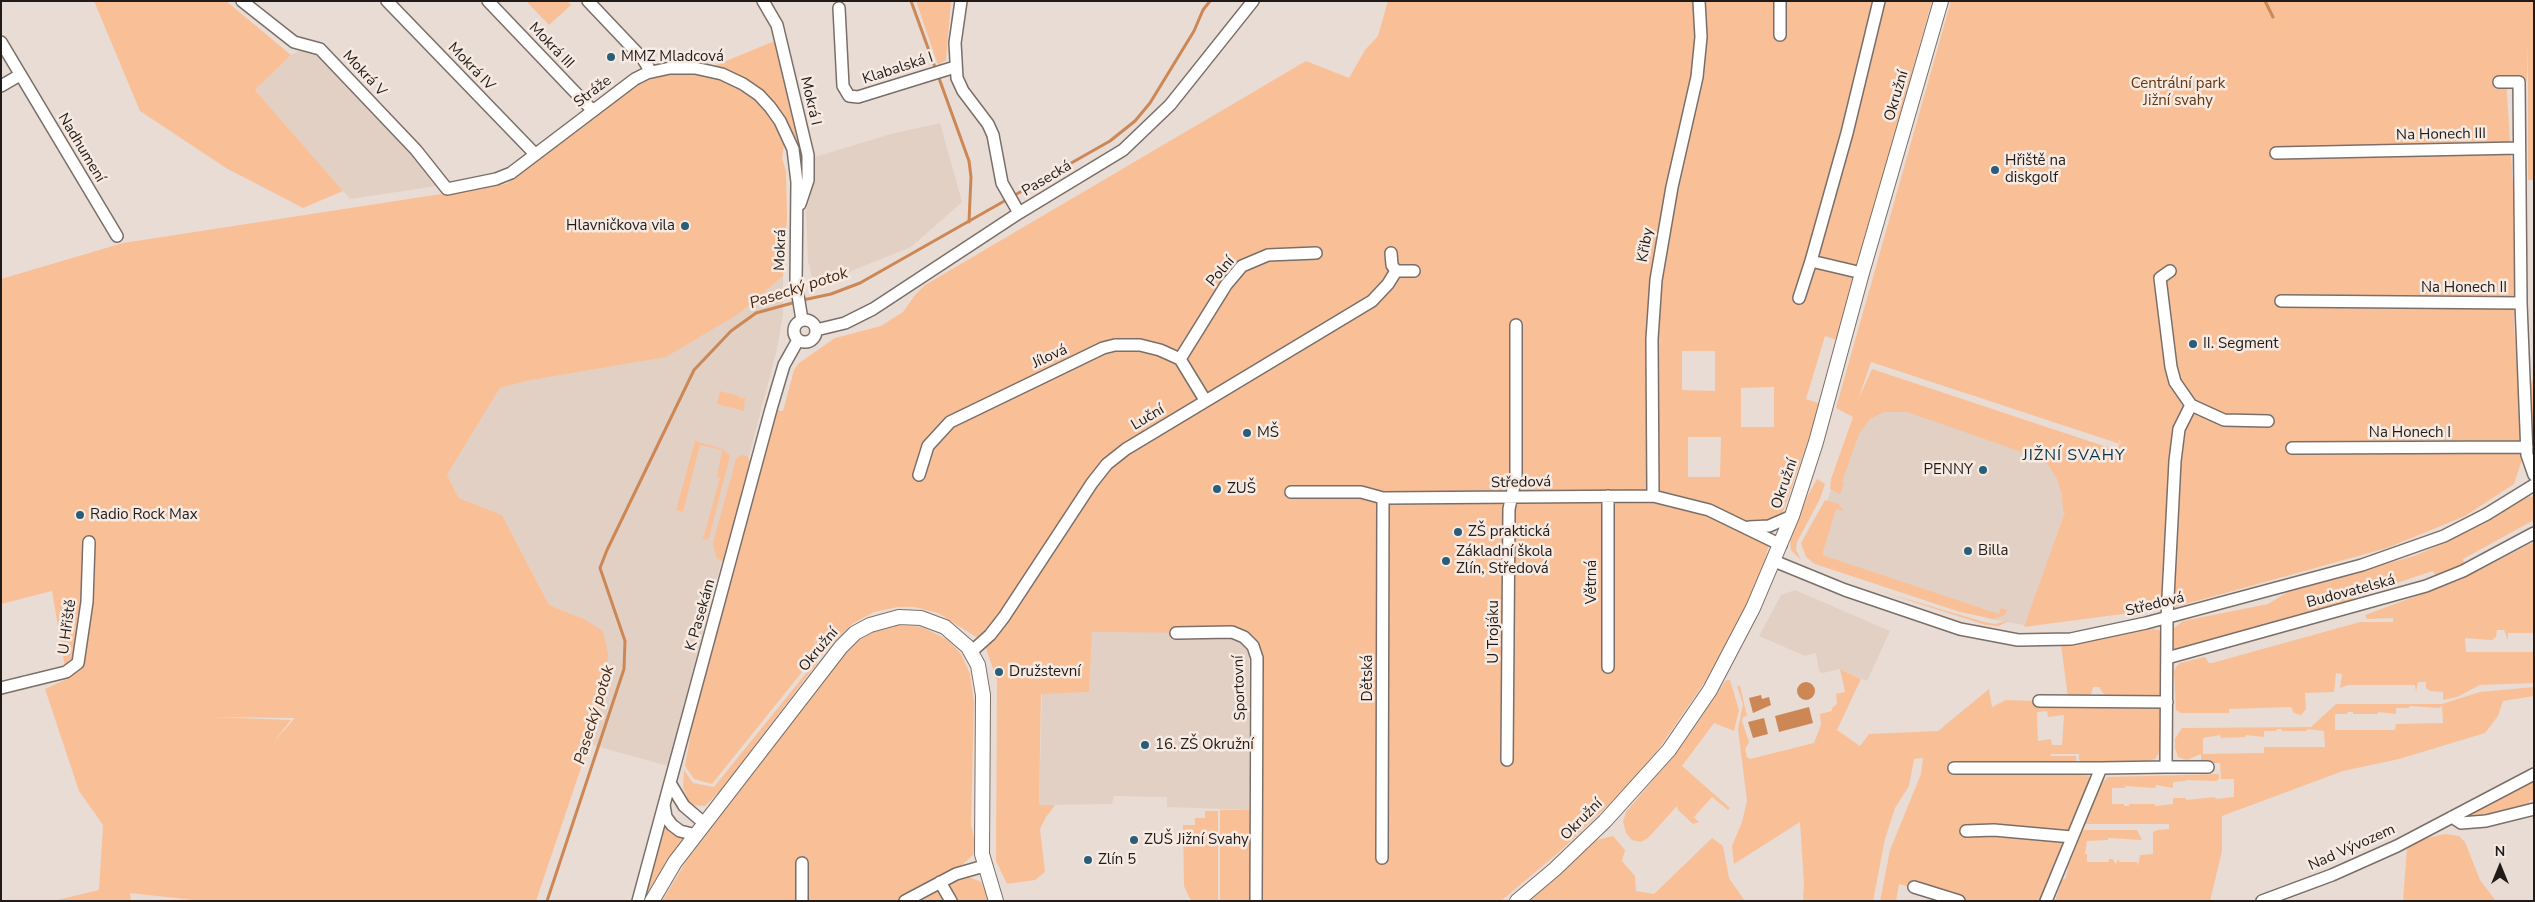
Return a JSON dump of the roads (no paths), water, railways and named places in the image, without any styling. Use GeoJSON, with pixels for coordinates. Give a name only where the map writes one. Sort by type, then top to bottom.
{"type":"FeatureCollection","features":[{"type":"Feature","properties":{"kind":"street","name":"Mokrá V"},"geometry":{"type":"LineString","coordinates":[[242,1],[294,42],[320,49],[416,150],[447,188]]}},
{"type":"Feature","properties":{"kind":"street","name":"Mokrá IV"},"geometry":{"type":"LineString","coordinates":[[387,1],[534,153]]}},
{"type":"Feature","properties":{"kind":"street","name":"Mokrá III"},"geometry":{"type":"LineString","coordinates":[[488,1],[593,112]]}},
{"type":"Feature","properties":{"kind":"street"},"geometry":{"type":"LineString","coordinates":[[588,1],[643,59],[651,72]]}},
{"type":"Feature","properties":{"kind":"street","name":"Mokrá I"},"geometry":{"type":"LineString","coordinates":[[764,1],[777,25],[808,155],[808,180],[798,211]]}},
{"type":"Feature","properties":{"kind":"street","name":"Klabalská I"},"geometry":{"type":"LineString","coordinates":[[960,1],[955,67],[963,92],[988,124],[993,135],[1000,176],[1017,209]]}},
{"type":"Feature","properties":{"kind":"street","name":"Pasecká"},"geometry":{"type":"LineString","coordinates":[[816,330],[845,323],[873,309],[1017,209],[1123,150],[1147,128],[1206,64],[1253,1]]}},
{"type":"Feature","properties":{"kind":"street","name":"Křiby"},"geometry":{"type":"LineString","coordinates":[[1653,496],[1653,345],[1656,280],[1660,248],[1697,77],[1701,37],[1699,1]]}},
{"type":"Feature","properties":{"kind":"street"},"geometry":{"type":"LineString","coordinates":[[1780,1],[1780,35]]}},
{"type":"Feature","properties":{"kind":"street"},"geometry":{"type":"LineString","coordinates":[[1799,298],[1847,133],[1878,1]]}},
{"type":"Feature","properties":{"kind":"street","name":"Okružní"},"geometry":{"type":"LineString","coordinates":[[1517,901],[1555,869],[1605,821],[1669,750],[1719,675],[1743,630],[1781,545],[1816,442],[1862,273],[1941,1]]}},
{"type":"Feature","properties":{"kind":"street","name":"Klabalská I"},"geometry":{"type":"LineString","coordinates":[[839,8],[843,86],[849,96],[858,97],[955,67]]}},
{"type":"Feature","properties":{"kind":"street","name":"Nadhumení"},"geometry":{"type":"LineString","coordinates":[[1,42],[117,236]]}},
{"type":"Feature","properties":{"kind":"street","name":"Stráže"},"geometry":{"type":"LineString","coordinates":[[447,188],[504,176],[593,112],[635,79],[651,72],[683,68],[707,70],[732,78],[760,95],[780,121],[793,149],[798,211]]}},
{"type":"Feature","properties":{"kind":"street"},"geometry":{"type":"LineString","coordinates":[[1,86],[20,75]]}},
{"type":"Feature","properties":{"kind":"street"},"geometry":{"type":"LineString","coordinates":[[2499,82],[2519,82],[2519,148]]}},
{"type":"Feature","properties":{"kind":"street","name":"Na Honech III"},"geometry":{"type":"LineString","coordinates":[[2276,153],[2519,148]]}},
{"type":"Feature","properties":{"kind":"street","name":"Na Honech II"},"geometry":{"type":"LineString","coordinates":[[2282,302],[2521,303],[2519,148]]}},
{"type":"Feature","properties":{"kind":"street","name":"Mokrá"},"geometry":{"type":"LineString","coordinates":[[798,211],[795,271],[802,320]]}},
{"type":"Feature","properties":{"kind":"street","name":"Polní"},"geometry":{"type":"LineString","coordinates":[[1180,360],[1226,285],[1242,266],[1268,255],[1316,253]]}},
{"type":"Feature","properties":{"kind":"street"},"geometry":{"type":"LineString","coordinates":[[1391,253],[1392,265],[1396,271],[1414,271]]}},
{"type":"Feature","properties":{"kind":"street"},"geometry":{"type":"LineString","coordinates":[[1811,261],[1862,273]]}},
{"type":"Feature","properties":{"kind":"street","name":"Luční"},"geometry":{"type":"LineString","coordinates":[[971,652],[1004,617],[1107,464],[1126,449],[1205,400],[1372,301],[1388,284],[1396,271]]}},
{"type":"Feature","properties":{"kind":"street"},"geometry":{"type":"LineString","coordinates":[[2170,271],[2160,278],[2171,366],[2175,382],[2191,405],[2224,420],[2268,421]]}},
{"type":"Feature","properties":{"kind":"street"},"geometry":{"type":"LineString","coordinates":[[2521,303],[2528,463],[2534,474]]}},
{"type":"Feature","properties":{"kind":"street"},"geometry":{"type":"LineString","coordinates":[[802,320],[812,322],[816,330],[814,337],[808,342],[798,340],[794,330],[797,323],[802,320]]}},
{"type":"Feature","properties":{"kind":"street","name":"U Trojáku"},"geometry":{"type":"LineString","coordinates":[[1507,760],[1511,499],[1516,476],[1516,325]]}},
{"type":"Feature","properties":{"kind":"street","name":"K Pasekám"},"geometry":{"type":"LineString","coordinates":[[638,901],[771,410],[784,365],[798,340]]}},
{"type":"Feature","properties":{"kind":"street","name":"Jílová"},"geometry":{"type":"LineString","coordinates":[[919,475],[928,446],[950,422],[1103,348],[1115,345],[1140,345],[1160,350],[1180,360]]}},
{"type":"Feature","properties":{"kind":"street"},"geometry":{"type":"LineString","coordinates":[[1180,360],[1205,400]]}},
{"type":"Feature","properties":{"kind":"street"},"geometry":{"type":"LineString","coordinates":[[2166,767],[2167,617],[2177,438],[2182,420],[2191,405]]}},
{"type":"Feature","properties":{"kind":"street","name":"Na Honech I"},"geometry":{"type":"LineString","coordinates":[[2292,448],[2527,447]]}},
{"type":"Feature","properties":{"kind":"street","name":"Středová"},"geometry":{"type":"LineString","coordinates":[[1774,560],[1900,610],[1960,629],[2003,638],[2042,641],[2071,639],[2167,617],[2317,578],[2428,543],[2487,514],[2534,485]]}},
{"type":"Feature","properties":{"kind":"street","name":"Středová"},"geometry":{"type":"LineString","coordinates":[[1291,492],[1361,492],[1383,498],[1511,499],[1653,496],[1709,510],[1781,545]]}},
{"type":"Feature","properties":{"kind":"street","name":"Větrná"},"geometry":{"type":"LineString","coordinates":[[1608,496],[1608,667]]}},
{"type":"Feature","properties":{"kind":"street","name":"Dětská"},"geometry":{"type":"LineString","coordinates":[[1382,858],[1383,498]]}},
{"type":"Feature","properties":{"kind":"street","name":"Středová"},"geometry":{"type":"LineString","coordinates":[[1746,527],[1769,526],[1792,516]]}},
{"type":"Feature","properties":{"kind":"street","name":"Budovatelská"},"geometry":{"type":"LineString","coordinates":[[2167,658],[2426,586],[2463,571],[2534,533]]}},
{"type":"Feature","properties":{"kind":"street","name":"U Hřiště"},"geometry":{"type":"LineString","coordinates":[[1,688],[66,672],[78,663],[87,602],[89,542]]}},
{"type":"Feature","properties":{"kind":"street","name":"Okružní"},"geometry":{"type":"LineString","coordinates":[[652,901],[676,862],[704,823],[841,647],[856,633],[889,618],[921,618],[945,627],[960,638],[971,652],[980,673],[983,695],[980,799],[984,866],[996,901]]}},
{"type":"Feature","properties":{"kind":"street","name":"Sportovní"},"geometry":{"type":"LineString","coordinates":[[1176,633],[1232,632],[1244,637],[1253,646],[1257,658],[1256,901]]}},
{"type":"Feature","properties":{"kind":"street"},"geometry":{"type":"LineString","coordinates":[[2039,701],[2167,702]]}},
{"type":"Feature","properties":{"kind":"street"},"geometry":{"type":"LineString","coordinates":[[1954,768],[2208,766]]}},
{"type":"Feature","properties":{"kind":"street"},"geometry":{"type":"LineString","coordinates":[[2046,901],[2101,768]]}},
{"type":"Feature","properties":{"kind":"street","name":"Nad Vývozem"},"geometry":{"type":"LineString","coordinates":[[2262,901],[2332,875],[2452,817],[2534,774]]}},
{"type":"Feature","properties":{"kind":"street"},"geometry":{"type":"LineString","coordinates":[[670,783],[684,806],[704,823]]}},
{"type":"Feature","properties":{"kind":"street"},"geometry":{"type":"LineString","coordinates":[[664,803],[666,816],[672,825],[680,831],[696,835]]}},
{"type":"Feature","properties":{"kind":"street"},"geometry":{"type":"LineString","coordinates":[[2452,817],[2460,823],[2486,821],[2534,809]]}},
{"type":"Feature","properties":{"kind":"street"},"geometry":{"type":"LineString","coordinates":[[1966,831],[1994,830],[2072,837]]}},
{"type":"Feature","properties":{"kind":"street"},"geometry":{"type":"LineString","coordinates":[[802,863],[802,901]]}},
{"type":"Feature","properties":{"kind":"street"},"geometry":{"type":"LineString","coordinates":[[904,901],[956,874],[984,866]]}},
{"type":"Feature","properties":{"kind":"street"},"geometry":{"type":"LineString","coordinates":[[940,882],[951,901]]}},
{"type":"Feature","properties":{"kind":"street"},"geometry":{"type":"LineString","coordinates":[[1914,887],[1959,901]]}},
{"type":"Feature","properties":{"kind":"waterway"},"geometry":{"type":"LineString","coordinates":[[911,1],[969,161],[971,177],[969,222]]}},
{"type":"Feature","properties":{"kind":"waterway","name":"Pasecký potok"},"geometry":{"type":"LineString","coordinates":[[803,300],[831,294],[860,283],[1110,141],[1135,121],[1150,103],[1210,1]]}},
{"type":"Feature","properties":{"kind":"waterway"},"geometry":{"type":"LineString","coordinates":[[2265,1],[2273,17]]}},
{"type":"Feature","properties":{"kind":"waterway","name":"Pasecký potok"},"geometry":{"type":"LineString","coordinates":[[547,901],[624,669],[625,641],[600,568],[607,550],[694,370],[731,331],[756,313],[796,302]]}},
{"type":"Feature","properties":{"kind":"place","name":"MMZ Mladcová"},"geometry":{"type":"Point","coordinates":[611,57]}},
{"type":"Feature","properties":{"kind":"place","name":"Hřiště na diskgolf"},"geometry":{"type":"Point","coordinates":[1995,170]}},
{"type":"Feature","properties":{"kind":"place","name":"Hlavničkova vila"},"geometry":{"type":"Point","coordinates":[685,226]}},
{"type":"Feature","properties":{"kind":"place","name":"II. Segment"},"geometry":{"type":"Point","coordinates":[2193,344]}},
{"type":"Feature","properties":{"kind":"place","name":"MŠ"},"geometry":{"type":"Point","coordinates":[1247,433]}},
{"type":"Feature","properties":{"kind":"place","name":"PENNY"},"geometry":{"type":"Point","coordinates":[1983,470]}},
{"type":"Feature","properties":{"kind":"place","name":"ZUŠ"},"geometry":{"type":"Point","coordinates":[1217,489]}},
{"type":"Feature","properties":{"kind":"place","name":"Radio Rock Max"},"geometry":{"type":"Point","coordinates":[80,515]}},
{"type":"Feature","properties":{"kind":"place","name":"ZŠ praktická"},"geometry":{"type":"Point","coordinates":[1458,532]}},
{"type":"Feature","properties":{"kind":"place","name":"Billa"},"geometry":{"type":"Point","coordinates":[1968,551]}},
{"type":"Feature","properties":{"kind":"place","name":"Základní škola Zlín, Středová"},"geometry":{"type":"Point","coordinates":[1446,561]}},
{"type":"Feature","properties":{"kind":"place","name":"Družstevní"},"geometry":{"type":"Point","coordinates":[999,672]}},
{"type":"Feature","properties":{"kind":"place","name":"16. ZŠ Okružní"},"geometry":{"type":"Point","coordinates":[1145,745]}},
{"type":"Feature","properties":{"kind":"place","name":"ZUŠ Jižní Svahy"},"geometry":{"type":"Point","coordinates":[1134,840]}},
{"type":"Feature","properties":{"kind":"place","name":"Zlín 5"},"geometry":{"type":"Point","coordinates":[1088,860]}},
{"type":"Feature","properties":{"kind":"district","name":"JIŽNÍ SVAHY"},"geometry":{"type":"Point","coordinates":[2074,456]}},
{"type":"Feature","properties":{"kind":"park label","name":"Centrální park Jižní svahy"},"geometry":{"type":"Point","coordinates":[2178,92]}}]}
